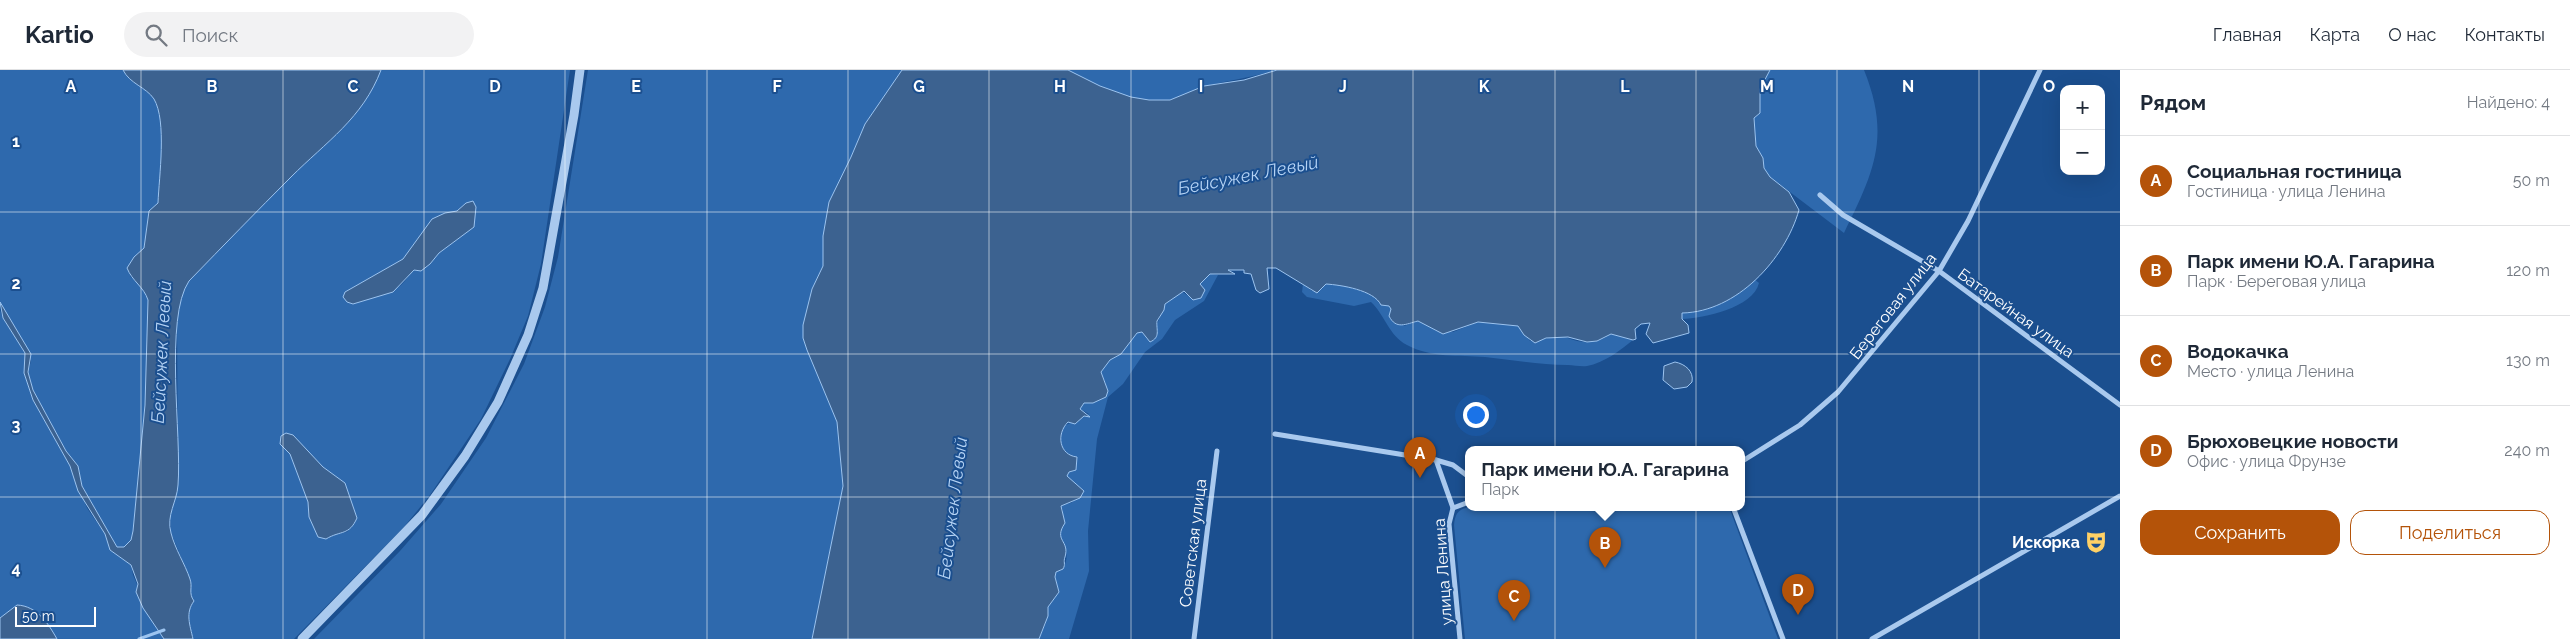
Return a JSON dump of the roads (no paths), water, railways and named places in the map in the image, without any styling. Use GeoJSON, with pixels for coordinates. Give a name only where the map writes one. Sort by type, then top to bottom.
{"type":"FeatureCollection","features":[{"type":"Feature","properties":{"kind":"street"},"geometry":{"type":"LineString","coordinates":[[302,639],[422,515],[465,456],[498,402],[528,335],[543,288],[574,115],[580,70]]}},
{"type":"Feature","properties":{"kind":"street","name":"Береговая улица"},"geometry":{"type":"LineString","coordinates":[[1745,459],[1800,425],[1838,392],[1939,271],[1968,221],[2040,70]]}},
{"type":"Feature","properties":{"kind":"street","name":"Батарейная улица"},"geometry":{"type":"LineString","coordinates":[[1820,195],[1843,215],[1939,271],[2120,405]]}},
{"type":"Feature","properties":{"kind":"street"},"geometry":{"type":"LineString","coordinates":[[1275,434],[1436,460],[1453,465],[1465,474]]}},
{"type":"Feature","properties":{"kind":"street","name":"Советская улица"},"geometry":{"type":"LineString","coordinates":[[1194,639],[1217,451]]}},
{"type":"Feature","properties":{"kind":"street","name":"улица Ленина"},"geometry":{"type":"LineString","coordinates":[[1436,460],[1452,508],[1449,524],[1460,639]]}},
{"type":"Feature","properties":{"kind":"street"},"geometry":{"type":"LineString","coordinates":[[1872,639],[2120,496]]}},
{"type":"Feature","properties":{"kind":"street"},"geometry":{"type":"LineString","coordinates":[[1452,508],[1465,503]]}},
{"type":"Feature","properties":{"kind":"street"},"geometry":{"type":"LineString","coordinates":[[1735,511],[1783,639]]}},
{"type":"Feature","properties":{"kind":"water","name":"Бейсужек Левый"},"geometry":{"type":"Polygon","coordinates":[[[123,70],[381,70],[373,87],[354,116],[189,281],[182,298],[177,322],[176,349],[178,485],[170,526],[175,545],[191,582],[191,595],[194,601],[191,606],[189,619],[193,639],[164,639],[143,608],[136,592],[138,584],[131,565],[110,550],[105,534],[78,491],[70,466],[33,400],[24,373],[25,353],[3,318],[0,302],[31,354],[28,372],[33,390],[66,451],[78,466],[82,486],[117,547],[124,547],[131,540],[133,531],[145,405],[148,300],[144,291],[127,268],[134,257],[144,248],[149,211],[158,203],[161,135],[158,109],[154,99],[147,91],[130,79],[123,70]]]}},
{"type":"Feature","properties":{"kind":"water","name":"Бейсужек Левый"},"geometry":{"type":"Polygon","coordinates":[[[902,70],[1068,70],[1100,86],[1131,97],[1149,100],[1170,100],[1204,86],[1244,80],[1277,70],[1770,70],[1760,89],[1760,113],[1754,118],[1756,146],[1763,158],[1764,168],[1770,177],[1789,192],[1799,210],[1783,247],[1756,280],[1722,303],[1702,310],[1682,313],[1682,319],[1688,325],[1689,333],[1653,343],[1646,334],[1650,323],[1641,324],[1635,329],[1636,339],[1633,340],[1611,334],[1597,341],[1587,342],[1568,337],[1546,338],[1535,343],[1524,335],[1518,326],[1478,322],[1443,334],[1418,321],[1398,325],[1389,316],[1391,309],[1389,306],[1381,305],[1372,296],[1364,292],[1348,287],[1326,284],[1317,293],[1276,268],[1267,268],[1269,289],[1260,293],[1256,290],[1251,274],[1244,273],[1244,270],[1228,270],[1235,274],[1210,274],[1200,284],[1205,290],[1201,298],[1193,300],[1184,291],[1165,304],[1164,310],[1157,321],[1156,338],[1150,342],[1142,332],[1137,333],[1121,354],[1110,360],[1101,372],[1108,391],[1106,397],[1093,403],[1084,403],[1080,409],[1090,417],[1084,416],[1075,424],[1068,422],[1064,427],[1061,438],[1063,448],[1066,452],[1077,457],[1076,470],[1069,472],[1067,476],[1084,491],[1080,498],[1061,506],[1065,523],[1061,534],[1066,551],[1064,566],[1063,569],[1056,572],[1055,577],[1059,592],[1048,607],[1048,616],[1039,639],[812,639],[843,486],[837,422],[807,350],[803,338],[803,325],[812,289],[823,266],[823,236],[829,202],[865,124],[902,70]]]}},
{"type":"Feature","properties":{"kind":"water"},"geometry":{"type":"Polygon","coordinates":[[[473,201],[476,207],[474,227],[439,253],[421,271],[414,270],[393,292],[353,304],[347,302],[343,297],[345,292],[403,259],[432,219],[445,213],[457,211],[466,203],[473,201]]]}},
{"type":"Feature","properties":{"kind":"water"},"geometry":{"type":"Polygon","coordinates":[[[1675,362],[1685,366],[1692,375],[1692,382],[1687,387],[1674,389],[1663,380],[1664,366],[1675,362]]]}},
{"type":"Feature","properties":{"kind":"water"},"geometry":{"type":"Polygon","coordinates":[[[286,433],[293,435],[323,467],[345,483],[357,518],[348,530],[326,539],[318,537],[309,517],[308,502],[290,454],[280,444],[281,436],[286,433]]]}},
{"type":"Feature","properties":{"kind":"water"},"geometry":{"type":"Polygon","coordinates":[[[17,605],[30,608],[41,616],[57,639],[0,639],[0,618],[17,605]]]}},
{"type":"Feature","properties":{"kind":"waterway"},"geometry":{"type":"LineString","coordinates":[[139,639],[164,630]]}},
{"type":"Feature","properties":{"kind":"place","name":"Социальная гостиница"},"geometry":{"type":"Point","coordinates":[1420,478]}},
{"type":"Feature","properties":{"kind":"place","name":"Искорка"},"geometry":{"type":"Point","coordinates":[2096,542]}},
{"type":"Feature","properties":{"kind":"place","name":"Парк имени Ю.А. Гагарина"},"geometry":{"type":"Point","coordinates":[1605,568]}},
{"type":"Feature","properties":{"kind":"place","name":"Брюховецкие новости"},"geometry":{"type":"Point","coordinates":[1798,615]}},
{"type":"Feature","properties":{"kind":"place","name":"Водокачка"},"geometry":{"type":"Point","coordinates":[1514,621]}}]}
